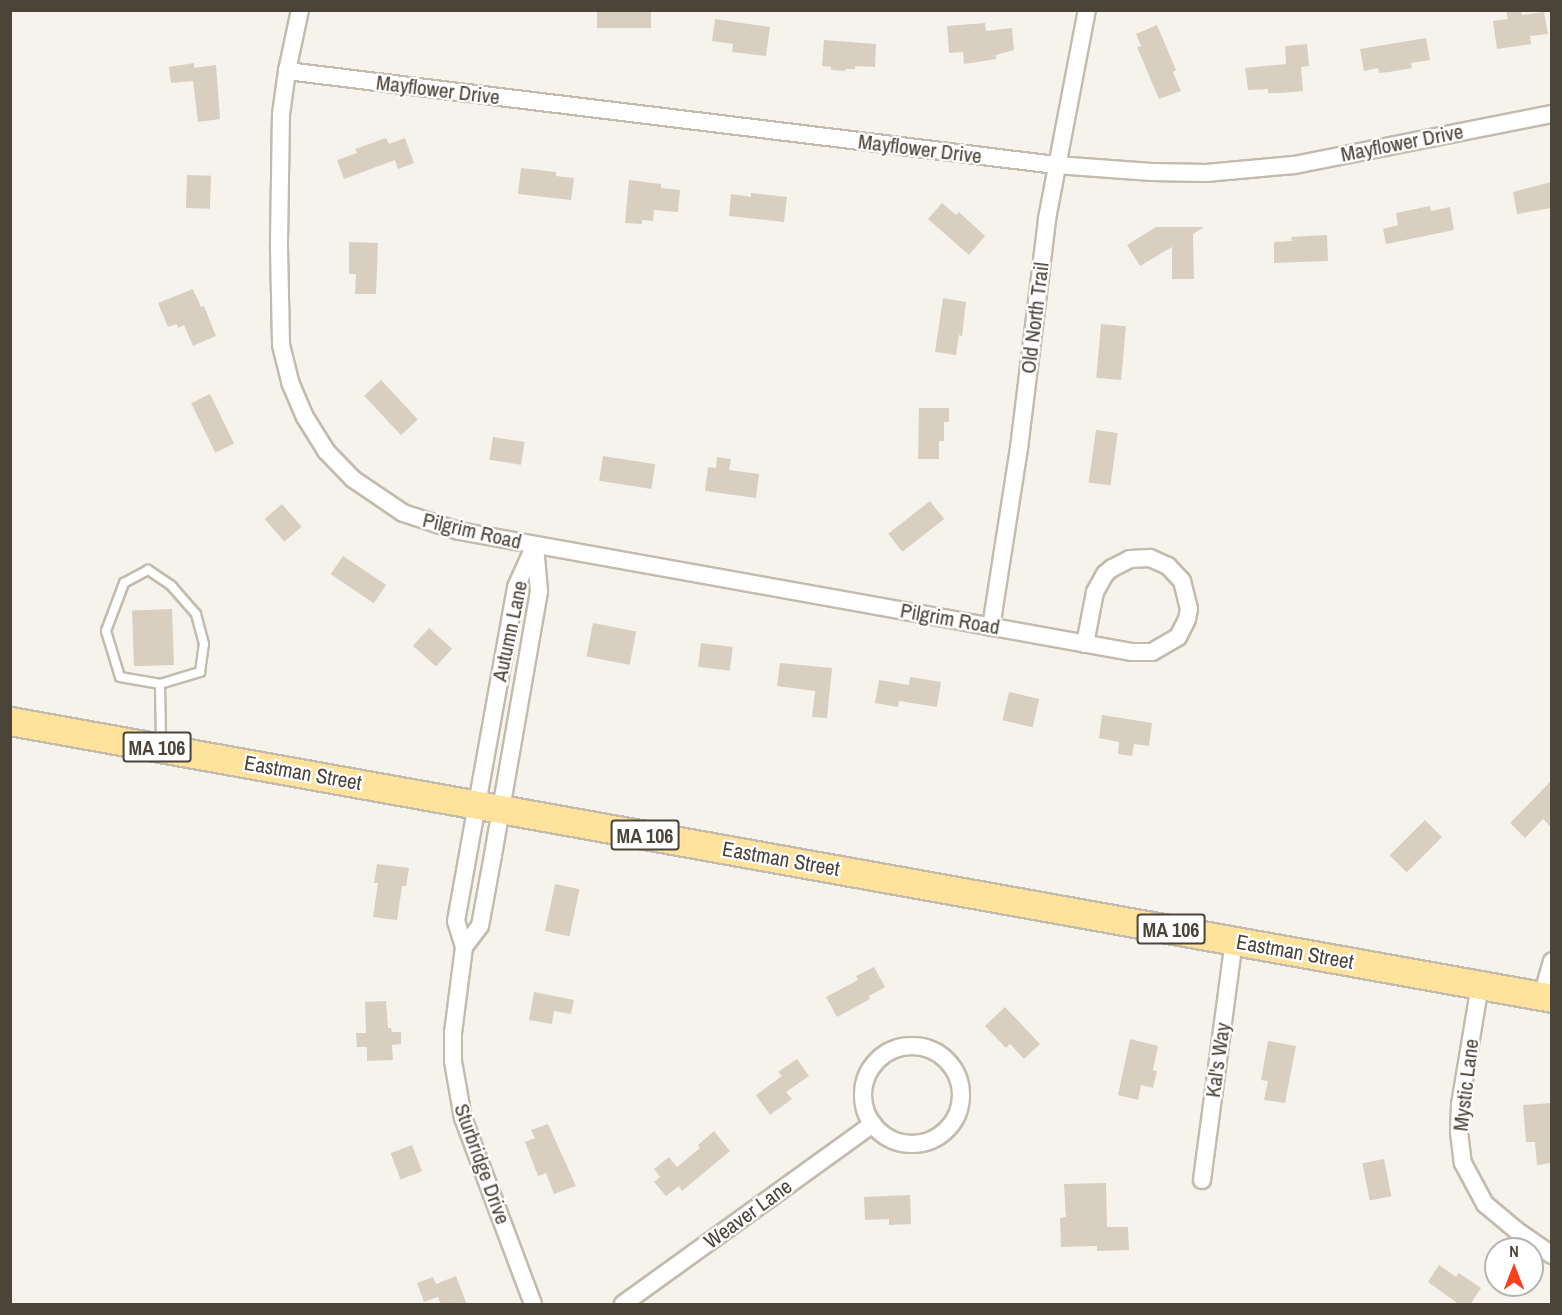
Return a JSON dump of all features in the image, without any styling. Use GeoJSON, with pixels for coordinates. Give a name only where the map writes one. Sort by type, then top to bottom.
{"type":"FeatureCollection","features":[{"type":"Feature","properties":{"kind":"main road","name":"Eastman Street"},"geometry":{"type":"LineString","coordinates":[[10,721],[1547,997]]}},
{"type":"Feature","properties":{"kind":"street","name":"Pilgrim Road"},"geometry":{"type":"LineString","coordinates":[[300,10],[287,71],[281,124],[280,326],[285,363],[305,417],[326,451],[369,492],[403,513],[449,529],[1085,644],[1143,653],[1171,644],[1184,628],[1189,609],[1182,580],[1168,566],[1150,558],[1130,559],[1112,568],[1105,574],[1095,592],[1085,644]]}},
{"type":"Feature","properties":{"kind":"street","name":"Old North Trail"},"geometry":{"type":"LineString","coordinates":[[991,627],[1019,448],[1056,165],[1087,10]]}},
{"type":"Feature","properties":{"kind":"street","name":"Mayflower Drive"},"geometry":{"type":"LineString","coordinates":[[287,71],[1056,165],[1163,172],[1248,170],[1294,165],[1551,114]]}},
{"type":"Feature","properties":{"kind":"street","name":"Autumn Lane"},"geometry":{"type":"LineString","coordinates":[[488,807],[516,587],[535,545]]}},
{"type":"Feature","properties":{"kind":"street","name":"Autumn Lane"},"geometry":{"type":"LineString","coordinates":[[488,807],[539,591],[535,545]]}},
{"type":"Feature","properties":{"kind":"street","name":"Sturbridge Drive"},"geometry":{"type":"LineString","coordinates":[[488,807],[456,921],[465,947],[453,1033],[457,1093],[463,1118],[533,1305]]}},
{"type":"Feature","properties":{"kind":"street","name":"Sturbridge Drive"},"geometry":{"type":"LineString","coordinates":[[465,947],[480,926],[488,807]]}},
{"type":"Feature","properties":{"kind":"street","name":"Kal's Way"},"geometry":{"type":"LineString","coordinates":[[1202,1179],[1234,941]]}},
{"type":"Feature","properties":{"kind":"street"},"geometry":{"type":"LineString","coordinates":[[1547,997],[1551,961]]}},
{"type":"Feature","properties":{"kind":"street","name":"Mystic Lane"},"geometry":{"type":"LineString","coordinates":[[1480,985],[1460,1104],[1459,1132],[1463,1162],[1485,1204],[1551,1255]]}},
{"type":"Feature","properties":{"kind":"street"},"geometry":{"type":"LineString","coordinates":[[916,1046],[936,1052],[951,1066],[960,1084],[960,1104],[952,1123],[937,1137],[908,1144],[888,1138],[873,1124],[864,1106],[864,1086],[872,1067],[887,1053],[916,1046]]}},
{"type":"Feature","properties":{"kind":"street","name":"Weaver Lane"},"geometry":{"type":"LineString","coordinates":[[622,1305],[873,1124]]}},
{"type":"Feature","properties":{"kind":"lane"},"geometry":{"type":"LineString","coordinates":[[148,570],[172,586],[196,614],[204,644],[200,672],[160,684],[120,677],[106,631],[124,583],[148,570]]}},
{"type":"Feature","properties":{"kind":"lane"},"geometry":{"type":"LineString","coordinates":[[160,684],[161,748]]}},
{"type":"Feature","properties":{"kind":"building"},"geometry":{"type":"Polygon","coordinates":[[[597,10],[651,10],[651,28],[597,28],[597,10]]]}},
{"type":"Feature","properties":{"kind":"building"},"geometry":{"type":"Polygon","coordinates":[[[1506,10],[1521,10],[1522,15],[1544,12],[1548,34],[1530,36],[1531,44],[1497,49],[1493,21],[1508,19],[1506,10]]]}},
{"type":"Feature","properties":{"kind":"building"},"geometry":{"type":"Polygon","coordinates":[[[715,19],[770,27],[766,56],[732,52],[733,44],[712,41],[715,19]]]}},
{"type":"Feature","properties":{"kind":"building"},"geometry":{"type":"Polygon","coordinates":[[[985,23],[986,31],[1012,28],[1014,50],[996,55],[996,59],[964,64],[963,52],[949,53],[947,26],[985,23]]]}},
{"type":"Feature","properties":{"kind":"building"},"geometry":{"type":"Polygon","coordinates":[[[1157,25],[1176,70],[1173,72],[1181,91],[1159,99],[1137,47],[1141,46],[1136,34],[1157,25]]]}},
{"type":"Feature","properties":{"kind":"building"},"geometry":{"type":"Polygon","coordinates":[[[1426,38],[1430,60],[1411,63],[1412,68],[1389,72],[1379,73],[1378,68],[1364,71],[1360,49],[1426,38]]]}},
{"type":"Feature","properties":{"kind":"building"},"geometry":{"type":"Polygon","coordinates":[[[824,40],[876,44],[875,67],[855,66],[855,69],[845,69],[845,71],[831,70],[831,67],[822,66],[824,40]]]}},
{"type":"Feature","properties":{"kind":"building"},"geometry":{"type":"Polygon","coordinates":[[[1307,44],[1309,66],[1301,67],[1303,91],[1268,93],[1268,89],[1248,90],[1245,68],[1286,64],[1285,46],[1307,44]]]}},
{"type":"Feature","properties":{"kind":"building"},"geometry":{"type":"Polygon","coordinates":[[[194,63],[194,68],[216,65],[220,119],[198,122],[193,81],[171,83],[169,67],[194,63]]]}},
{"type":"Feature","properties":{"kind":"building"},"geometry":{"type":"Polygon","coordinates":[[[386,138],[389,144],[405,138],[414,163],[398,169],[395,160],[344,179],[337,160],[357,153],[355,149],[386,138]]]}},
{"type":"Feature","properties":{"kind":"building"},"geometry":{"type":"Polygon","coordinates":[[[521,168],[556,172],[556,176],[574,178],[571,200],[518,194],[521,168]]]}},
{"type":"Feature","properties":{"kind":"building"},"geometry":{"type":"Polygon","coordinates":[[[187,175],[211,176],[210,209],[186,208],[187,175]]]}},
{"type":"Feature","properties":{"kind":"building"},"geometry":{"type":"Polygon","coordinates":[[[629,180],[661,184],[661,188],[680,190],[678,212],[654,210],[653,221],[642,220],[642,224],[625,223],[629,180]]]}},
{"type":"Feature","properties":{"kind":"building"},"geometry":{"type":"Polygon","coordinates":[[[1551,182],[1551,208],[1517,214],[1513,192],[1551,182]]]}},
{"type":"Feature","properties":{"kind":"building"},"geometry":{"type":"Polygon","coordinates":[[[751,193],[787,197],[784,222],[729,216],[731,194],[751,197],[751,193]]]}},
{"type":"Feature","properties":{"kind":"building"},"geometry":{"type":"Polygon","coordinates":[[[942,203],[956,215],[959,212],[985,236],[969,255],[928,219],[942,203]]]}},
{"type":"Feature","properties":{"kind":"building"},"geometry":{"type":"Polygon","coordinates":[[[1430,206],[1431,211],[1450,207],[1454,230],[1386,244],[1383,229],[1398,225],[1396,213],[1430,206]]]}},
{"type":"Feature","properties":{"kind":"building"},"geometry":{"type":"Polygon","coordinates":[[[1156,227],[1204,227],[1193,234],[1194,279],[1172,279],[1172,247],[1140,266],[1127,245],[1156,227]]]}},
{"type":"Feature","properties":{"kind":"building"},"geometry":{"type":"Polygon","coordinates":[[[1327,235],[1328,261],[1274,263],[1274,242],[1292,241],[1291,237],[1327,235]]]}},
{"type":"Feature","properties":{"kind":"building"},"geometry":{"type":"Polygon","coordinates":[[[349,242],[378,243],[376,294],[355,294],[356,274],[349,274],[349,242]]]}},
{"type":"Feature","properties":{"kind":"building"},"geometry":{"type":"Polygon","coordinates":[[[193,289],[201,307],[204,306],[216,336],[193,346],[184,325],[178,328],[177,324],[168,327],[158,303],[193,289]]]}},
{"type":"Feature","properties":{"kind":"building"},"geometry":{"type":"Polygon","coordinates":[[[943,298],[966,302],[962,336],[959,335],[956,355],[935,352],[943,298]]]}},
{"type":"Feature","properties":{"kind":"building"},"geometry":{"type":"Polygon","coordinates":[[[1101,324],[1126,326],[1121,380],[1096,378],[1101,324]]]}},
{"type":"Feature","properties":{"kind":"building"},"geometry":{"type":"Polygon","coordinates":[[[381,380],[418,419],[401,435],[364,396],[381,380]]]}},
{"type":"Feature","properties":{"kind":"building"},"geometry":{"type":"Polygon","coordinates":[[[210,394],[234,443],[215,453],[191,403],[210,394]]]}},
{"type":"Feature","properties":{"kind":"building"},"geometry":{"type":"Polygon","coordinates":[[[919,408],[949,408],[949,422],[944,422],[944,441],[939,441],[939,459],[918,459],[919,408]]]}},
{"type":"Feature","properties":{"kind":"building"},"geometry":{"type":"Polygon","coordinates":[[[1096,430],[1118,433],[1110,486],[1089,482],[1096,430]]]}},
{"type":"Feature","properties":{"kind":"building"},"geometry":{"type":"Polygon","coordinates":[[[493,437],[525,442],[521,465],[489,460],[493,437]]]}},
{"type":"Feature","properties":{"kind":"building"},"geometry":{"type":"Polygon","coordinates":[[[603,456],[655,464],[651,489],[599,481],[603,456]]]}},
{"type":"Feature","properties":{"kind":"building"},"geometry":{"type":"Polygon","coordinates":[[[717,457],[731,459],[729,470],[759,474],[756,498],[705,491],[708,467],[716,468],[717,457]]]}},
{"type":"Feature","properties":{"kind":"building"},"geometry":{"type":"Polygon","coordinates":[[[930,501],[944,519],[902,552],[888,534],[930,501]]]}},
{"type":"Feature","properties":{"kind":"building"},"geometry":{"type":"Polygon","coordinates":[[[282,504],[302,527],[284,542],[265,519],[282,504]]]}},
{"type":"Feature","properties":{"kind":"building"},"geometry":{"type":"Polygon","coordinates":[[[343,556],[386,585],[374,603],[331,574],[343,556]]]}},
{"type":"Feature","properties":{"kind":"building"},"geometry":{"type":"Polygon","coordinates":[[[172,609],[174,665],[134,666],[132,610],[172,609]]]}},
{"type":"Feature","properties":{"kind":"building"},"geometry":{"type":"Polygon","coordinates":[[[593,623],[636,631],[630,665],[587,656],[593,623]]]}},
{"type":"Feature","properties":{"kind":"building"},"geometry":{"type":"Polygon","coordinates":[[[429,628],[452,649],[436,667],[413,646],[429,628]]]}},
{"type":"Feature","properties":{"kind":"building"},"geometry":{"type":"Polygon","coordinates":[[[701,643],[733,647],[730,671],[698,667],[701,643]]]}},
{"type":"Feature","properties":{"kind":"building"},"geometry":{"type":"Polygon","coordinates":[[[780,663],[832,668],[827,718],[812,717],[815,691],[777,686],[780,663]]]}},
{"type":"Feature","properties":{"kind":"building"},"geometry":{"type":"Polygon","coordinates":[[[910,677],[941,682],[937,707],[899,701],[898,707],[875,703],[879,680],[909,685],[910,677]]]}},
{"type":"Feature","properties":{"kind":"building"},"geometry":{"type":"Polygon","coordinates":[[[1009,692],[1039,699],[1033,727],[1002,720],[1009,692]]]}},
{"type":"Feature","properties":{"kind":"building"},"geometry":{"type":"Polygon","coordinates":[[[1102,715],[1152,723],[1149,746],[1134,744],[1132,756],[1118,754],[1119,742],[1099,738],[1102,715]]]}},
{"type":"Feature","properties":{"kind":"building"},"geometry":{"type":"Polygon","coordinates":[[[1551,781],[1551,827],[1543,819],[1525,838],[1510,823],[1551,781]]]}},
{"type":"Feature","properties":{"kind":"building"},"geometry":{"type":"Polygon","coordinates":[[[1425,820],[1442,837],[1407,872],[1390,855],[1425,820]]]}},
{"type":"Feature","properties":{"kind":"building"},"geometry":{"type":"Polygon","coordinates":[[[377,864],[409,868],[406,886],[402,886],[397,920],[373,917],[378,883],[374,883],[377,864]]]}},
{"type":"Feature","properties":{"kind":"building"},"geometry":{"type":"Polygon","coordinates":[[[555,884],[579,889],[569,936],[545,931],[555,884]]]}},
{"type":"Feature","properties":{"kind":"building"},"geometry":{"type":"Polygon","coordinates":[[[874,967],[885,987],[869,996],[870,999],[837,1017],[826,997],[858,980],[856,976],[874,967]]]}},
{"type":"Feature","properties":{"kind":"building"},"geometry":{"type":"Polygon","coordinates":[[[534,992],[574,1000],[571,1014],[554,1011],[552,1024],[529,1020],[534,992]]]}},
{"type":"Feature","properties":{"kind":"building"},"geometry":{"type":"Polygon","coordinates":[[[386,1001],[388,1028],[391,1028],[392,1032],[401,1032],[401,1044],[392,1045],[393,1060],[367,1061],[367,1047],[357,1047],[356,1033],[366,1033],[365,1002],[386,1001]]]}},
{"type":"Feature","properties":{"kind":"building"},"geometry":{"type":"Polygon","coordinates":[[[1005,1007],[1040,1044],[1024,1059],[1010,1044],[1006,1048],[985,1026],[1005,1007]]]}},
{"type":"Feature","properties":{"kind":"building"},"geometry":{"type":"Polygon","coordinates":[[[1130,1039],[1158,1046],[1153,1070],[1157,1071],[1153,1088],[1141,1085],[1138,1100],[1118,1095],[1130,1039]]]}},
{"type":"Feature","properties":{"kind":"building"},"geometry":{"type":"Polygon","coordinates":[[[1268,1041],[1296,1046],[1285,1103],[1264,1100],[1268,1081],[1261,1080],[1268,1041]]]}},
{"type":"Feature","properties":{"kind":"building"},"geometry":{"type":"Polygon","coordinates":[[[797,1059],[809,1076],[786,1092],[792,1099],[770,1115],[756,1095],[782,1076],[778,1072],[797,1059]]]}},
{"type":"Feature","properties":{"kind":"building"},"geometry":{"type":"Polygon","coordinates":[[[1551,1103],[1551,1163],[1537,1165],[1535,1142],[1526,1142],[1523,1105],[1551,1103]]]}},
{"type":"Feature","properties":{"kind":"building"},"geometry":{"type":"Polygon","coordinates":[[[548,1124],[576,1186],[554,1194],[546,1173],[538,1176],[525,1142],[535,1138],[531,1130],[548,1124]]]}},
{"type":"Feature","properties":{"kind":"building"},"geometry":{"type":"Polygon","coordinates":[[[714,1131],[730,1151],[682,1191],[679,1186],[666,1196],[654,1182],[660,1177],[654,1169],[669,1157],[677,1167],[700,1148],[698,1145],[714,1131]]]}},
{"type":"Feature","properties":{"kind":"building"},"geometry":{"type":"Polygon","coordinates":[[[412,1145],[422,1171],[401,1179],[391,1153],[412,1145]]]}},
{"type":"Feature","properties":{"kind":"building"},"geometry":{"type":"Polygon","coordinates":[[[1384,1159],[1391,1196],[1370,1200],[1362,1163],[1384,1159]]]}},
{"type":"Feature","properties":{"kind":"building"},"geometry":{"type":"Polygon","coordinates":[[[1106,1183],[1107,1227],[1128,1227],[1129,1250],[1097,1251],[1097,1246],[1061,1247],[1060,1218],[1066,1217],[1064,1184],[1106,1183]]]}},
{"type":"Feature","properties":{"kind":"building"},"geometry":{"type":"Polygon","coordinates":[[[910,1195],[911,1224],[889,1225],[889,1219],[865,1220],[864,1197],[910,1195]]]}},
{"type":"Feature","properties":{"kind":"building"},"geometry":{"type":"Polygon","coordinates":[[[1439,1265],[1456,1277],[1459,1273],[1481,1288],[1470,1305],[1460,1305],[1428,1282],[1439,1265]]]}},
{"type":"Feature","properties":{"kind":"building"},"geometry":{"type":"Polygon","coordinates":[[[456,1276],[467,1305],[441,1305],[438,1297],[424,1302],[417,1283],[433,1277],[436,1284],[456,1276]]]}}]}
